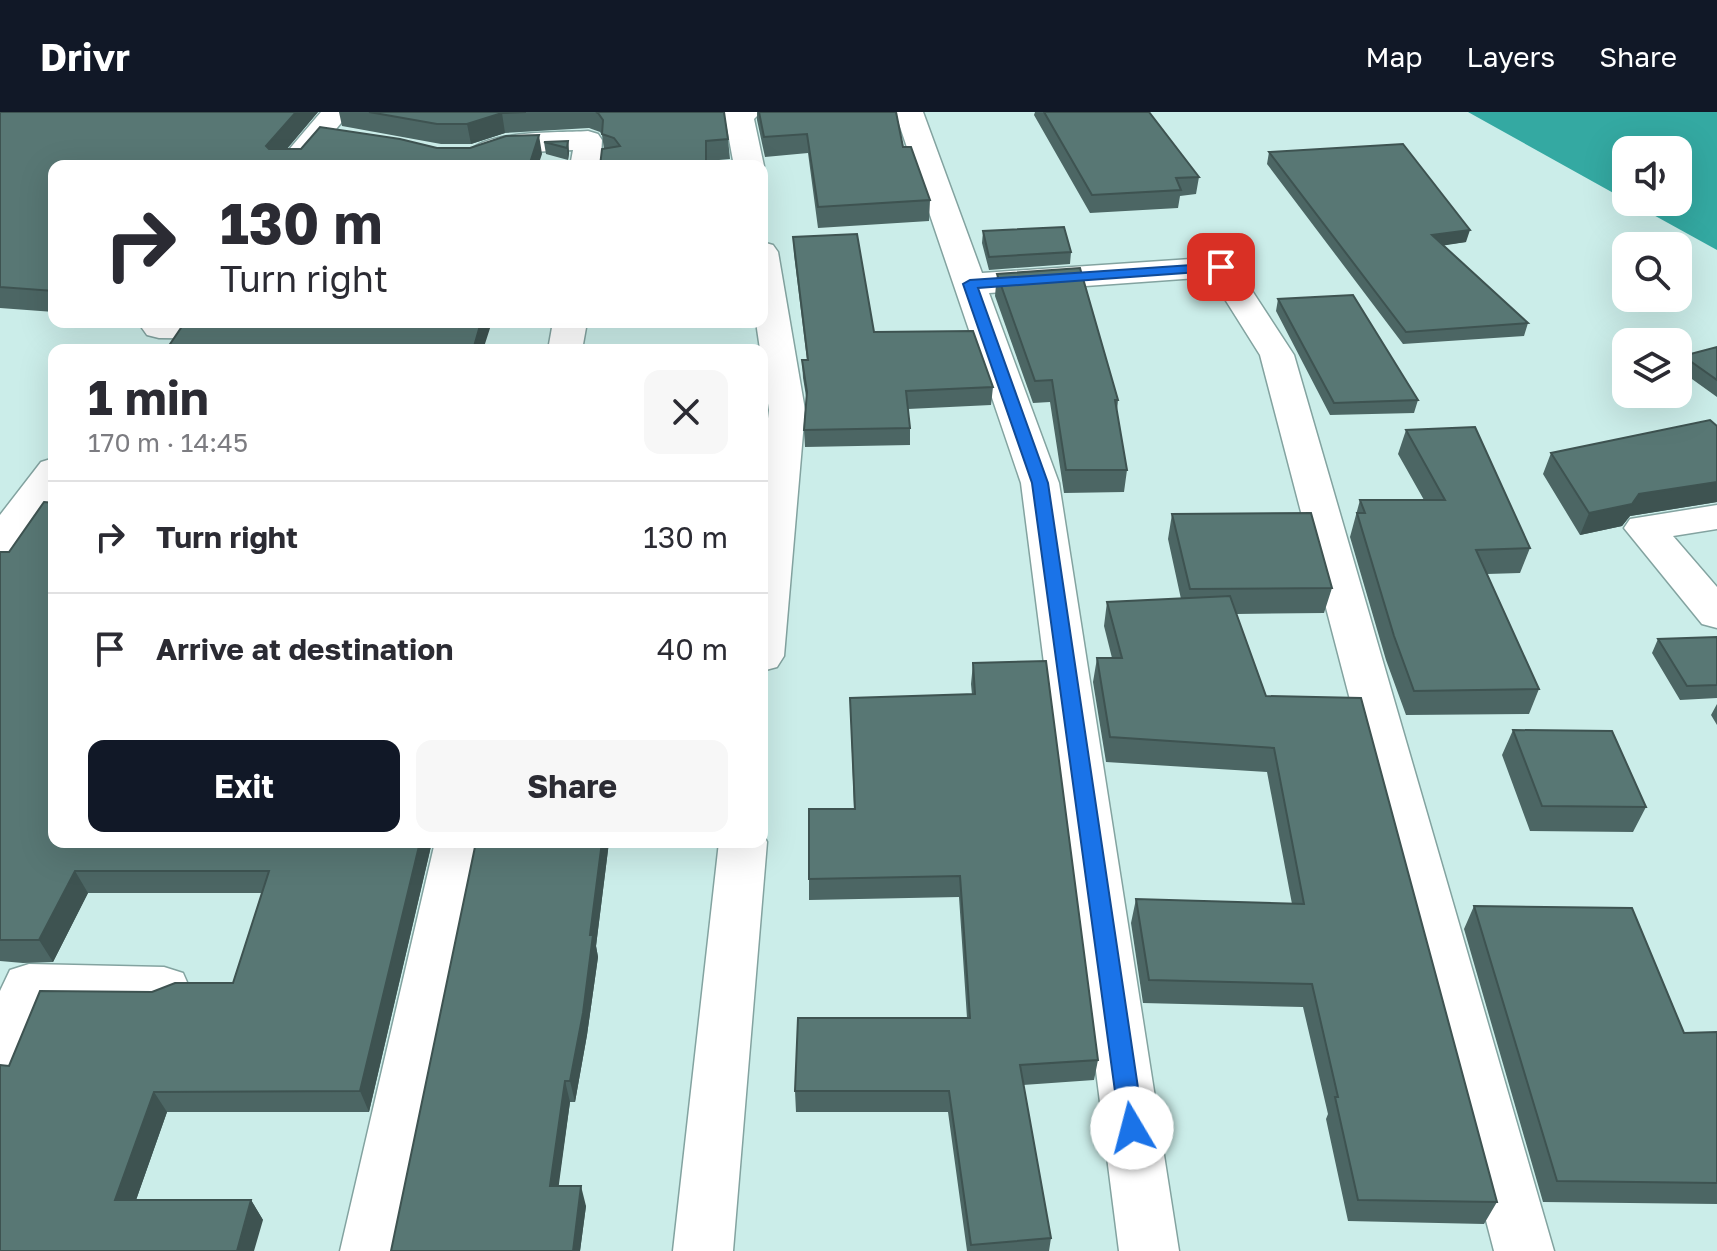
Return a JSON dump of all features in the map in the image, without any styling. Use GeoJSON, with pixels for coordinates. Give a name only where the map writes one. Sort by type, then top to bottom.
{"type":"FeatureCollection","features":[{"type":"Feature","properties":{"kind":"street"},"geometry":{"type":"LineString","coordinates":[[747,112],[738,112],[748,160]]}},
{"type":"Feature","properties":{"kind":"street"},"geometry":{"type":"LineString","coordinates":[[909,112],[1040,483],[1149,1251]]}},
{"type":"Feature","properties":{"kind":"street"},"geometry":{"type":"LineString","coordinates":[[295,160],[316,134],[341,125]]}},
{"type":"Feature","properties":{"kind":"street"},"geometry":{"type":"LineString","coordinates":[[452,156],[474,156],[505,145],[588,140],[586,160]]}},
{"type":"Feature","properties":{"kind":"street"},"geometry":{"type":"LineString","coordinates":[[970,284],[1221,267],[1277,355],[1524,1251]]}},
{"type":"Feature","properties":{"kind":"street"},"geometry":{"type":"LineString","coordinates":[[768,290],[787,410],[768,597]]}},
{"type":"Feature","properties":{"kind":"street"},"geometry":{"type":"LineString","coordinates":[[156,333],[278,329]]}},
{"type":"Feature","properties":{"kind":"street"},"geometry":{"type":"LineString","coordinates":[[0,543],[48,478]]}},
{"type":"Feature","properties":{"kind":"street"},"geometry":{"type":"LineString","coordinates":[[1717,517],[1644,528],[1717,614]]}},
{"type":"Feature","properties":{"kind":"street"},"geometry":{"type":"LineString","coordinates":[[370,1251],[458,848]]}},
{"type":"Feature","properties":{"kind":"street"},"geometry":{"type":"LineString","coordinates":[[703,1251],[742,848]]}},
{"type":"Feature","properties":{"kind":"street"},"geometry":{"type":"LineString","coordinates":[[0,1046],[29,986],[164,989]]}},
{"type":"Feature","properties":{"kind":"water"},"geometry":{"type":"Polygon","coordinates":[[[1468,112],[1717,112],[1717,250],[1692,236],[1692,232],[1684,232],[1655,216],[1692,216],[1692,136],[1612,136],[1612,192],[1468,112]]]}},
{"type":"Feature","properties":{"kind":"building"},"geometry":{"type":"Polygon","coordinates":[[[0,112],[296,112],[266,146],[269,149],[301,149],[320,127],[437,148],[470,148],[506,136],[539,135],[531,160],[48,160],[48,291],[0,287],[0,112]]]}},
{"type":"Feature","properties":{"kind":"building"},"geometry":{"type":"Polygon","coordinates":[[[369,112],[526,112],[502,113],[467,124],[437,124],[369,112]]]}},
{"type":"Feature","properties":{"kind":"building"},"geometry":{"type":"Polygon","coordinates":[[[724,112],[728,139],[706,141],[706,160],[601,160],[602,149],[620,146],[614,138],[602,134],[603,120],[598,113],[724,112]]]}},
{"type":"Feature","properties":{"kind":"building"},"geometry":{"type":"Polygon","coordinates":[[[759,112],[896,112],[903,147],[911,147],[930,200],[818,207],[807,134],[764,137],[759,112]]]}},
{"type":"Feature","properties":{"kind":"building"},"geometry":{"type":"Polygon","coordinates":[[[1044,112],[1149,112],[1199,177],[1176,178],[1181,190],[1092,195],[1044,112]]]}},
{"type":"Feature","properties":{"kind":"building"},"geometry":{"type":"Polygon","coordinates":[[[568,141],[567,148],[544,142],[568,141]]]}},
{"type":"Feature","properties":{"kind":"building"},"geometry":{"type":"Polygon","coordinates":[[[1403,144],[1470,230],[1432,235],[1528,323],[1406,332],[1269,152],[1403,144]]]}},
{"type":"Feature","properties":{"kind":"building"},"geometry":{"type":"Polygon","coordinates":[[[1064,227],[1071,252],[989,257],[983,231],[1064,227]]]}},
{"type":"Feature","properties":{"kind":"building"},"geometry":{"type":"Polygon","coordinates":[[[857,234],[874,332],[973,331],[993,387],[906,391],[910,428],[804,430],[807,392],[802,360],[808,360],[793,237],[857,234]]]}},
{"type":"Feature","properties":{"kind":"building"},"geometry":{"type":"Polygon","coordinates":[[[1080,268],[1118,400],[1115,400],[1127,470],[1066,470],[1052,380],[1035,381],[997,274],[1080,268]]]}},
{"type":"Feature","properties":{"kind":"building"},"geometry":{"type":"Polygon","coordinates":[[[1353,295],[1418,400],[1334,403],[1278,299],[1353,295]]]}},
{"type":"Feature","properties":{"kind":"building"},"geometry":{"type":"Polygon","coordinates":[[[181,328],[479,328],[475,344],[170,344],[181,328]]]}},
{"type":"Feature","properties":{"kind":"building"},"geometry":{"type":"Polygon","coordinates":[[[1717,347],[1717,380],[1692,362],[1692,354],[1717,347]]]}},
{"type":"Feature","properties":{"kind":"building"},"geometry":{"type":"Polygon","coordinates":[[[1710,420],[1717,426],[1717,482],[1639,494],[1632,504],[1589,513],[1551,453],[1710,420]]]}},
{"type":"Feature","properties":{"kind":"building"},"geometry":{"type":"Polygon","coordinates":[[[1475,427],[1530,548],[1476,550],[1539,689],[1414,691],[1357,513],[1365,513],[1360,500],[1445,500],[1406,430],[1475,427]]]}},
{"type":"Feature","properties":{"kind":"building"},"geometry":{"type":"Polygon","coordinates":[[[44,502],[48,502],[48,848],[419,848],[360,1091],[154,1092],[115,1200],[251,1200],[237,1251],[0,1251],[0,1065],[9,1066],[40,991],[152,992],[175,983],[233,983],[269,871],[75,871],[39,940],[0,940],[0,552],[9,552],[44,502]]]}},
{"type":"Feature","properties":{"kind":"building"},"geometry":{"type":"Polygon","coordinates":[[[1311,513],[1332,588],[1190,589],[1172,514],[1311,513]]]}},
{"type":"Feature","properties":{"kind":"building"},"geometry":{"type":"Polygon","coordinates":[[[1230,596],[1266,696],[1361,698],[1497,1202],[1358,1200],[1312,984],[1149,980],[1136,899],[1304,904],[1274,748],[1110,737],[1097,658],[1122,658],[1107,602],[1230,596]]]}},
{"type":"Feature","properties":{"kind":"building"},"geometry":{"type":"Polygon","coordinates":[[[1717,637],[1717,685],[1687,686],[1658,639],[1717,637]]]}},
{"type":"Feature","properties":{"kind":"building"},"geometry":{"type":"Polygon","coordinates":[[[1046,661],[1098,1060],[1020,1065],[1051,1238],[971,1245],[949,1091],[795,1091],[798,1018],[970,1018],[960,876],[809,879],[809,809],[855,809],[850,698],[975,694],[973,663],[1046,661]]]}},
{"type":"Feature","properties":{"kind":"building"},"geometry":{"type":"Polygon","coordinates":[[[1513,730],[1612,731],[1646,807],[1542,806],[1513,730]]]}},
{"type":"Feature","properties":{"kind":"building"},"geometry":{"type":"Polygon","coordinates":[[[475,848],[601,848],[583,1013],[570,1081],[565,1081],[550,1186],[581,1186],[573,1251],[391,1251],[475,848]]]}},
{"type":"Feature","properties":{"kind":"building"},"geometry":{"type":"Polygon","coordinates":[[[1474,906],[1632,908],[1684,1033],[1717,1032],[1717,1183],[1557,1181],[1474,906]]]}},
{"type":"Feature","properties":{"kind":"route"},"geometry":{"type":"LineString","coordinates":[[1132,1128],[1040,483],[970,284],[1221,267]]}}]}
